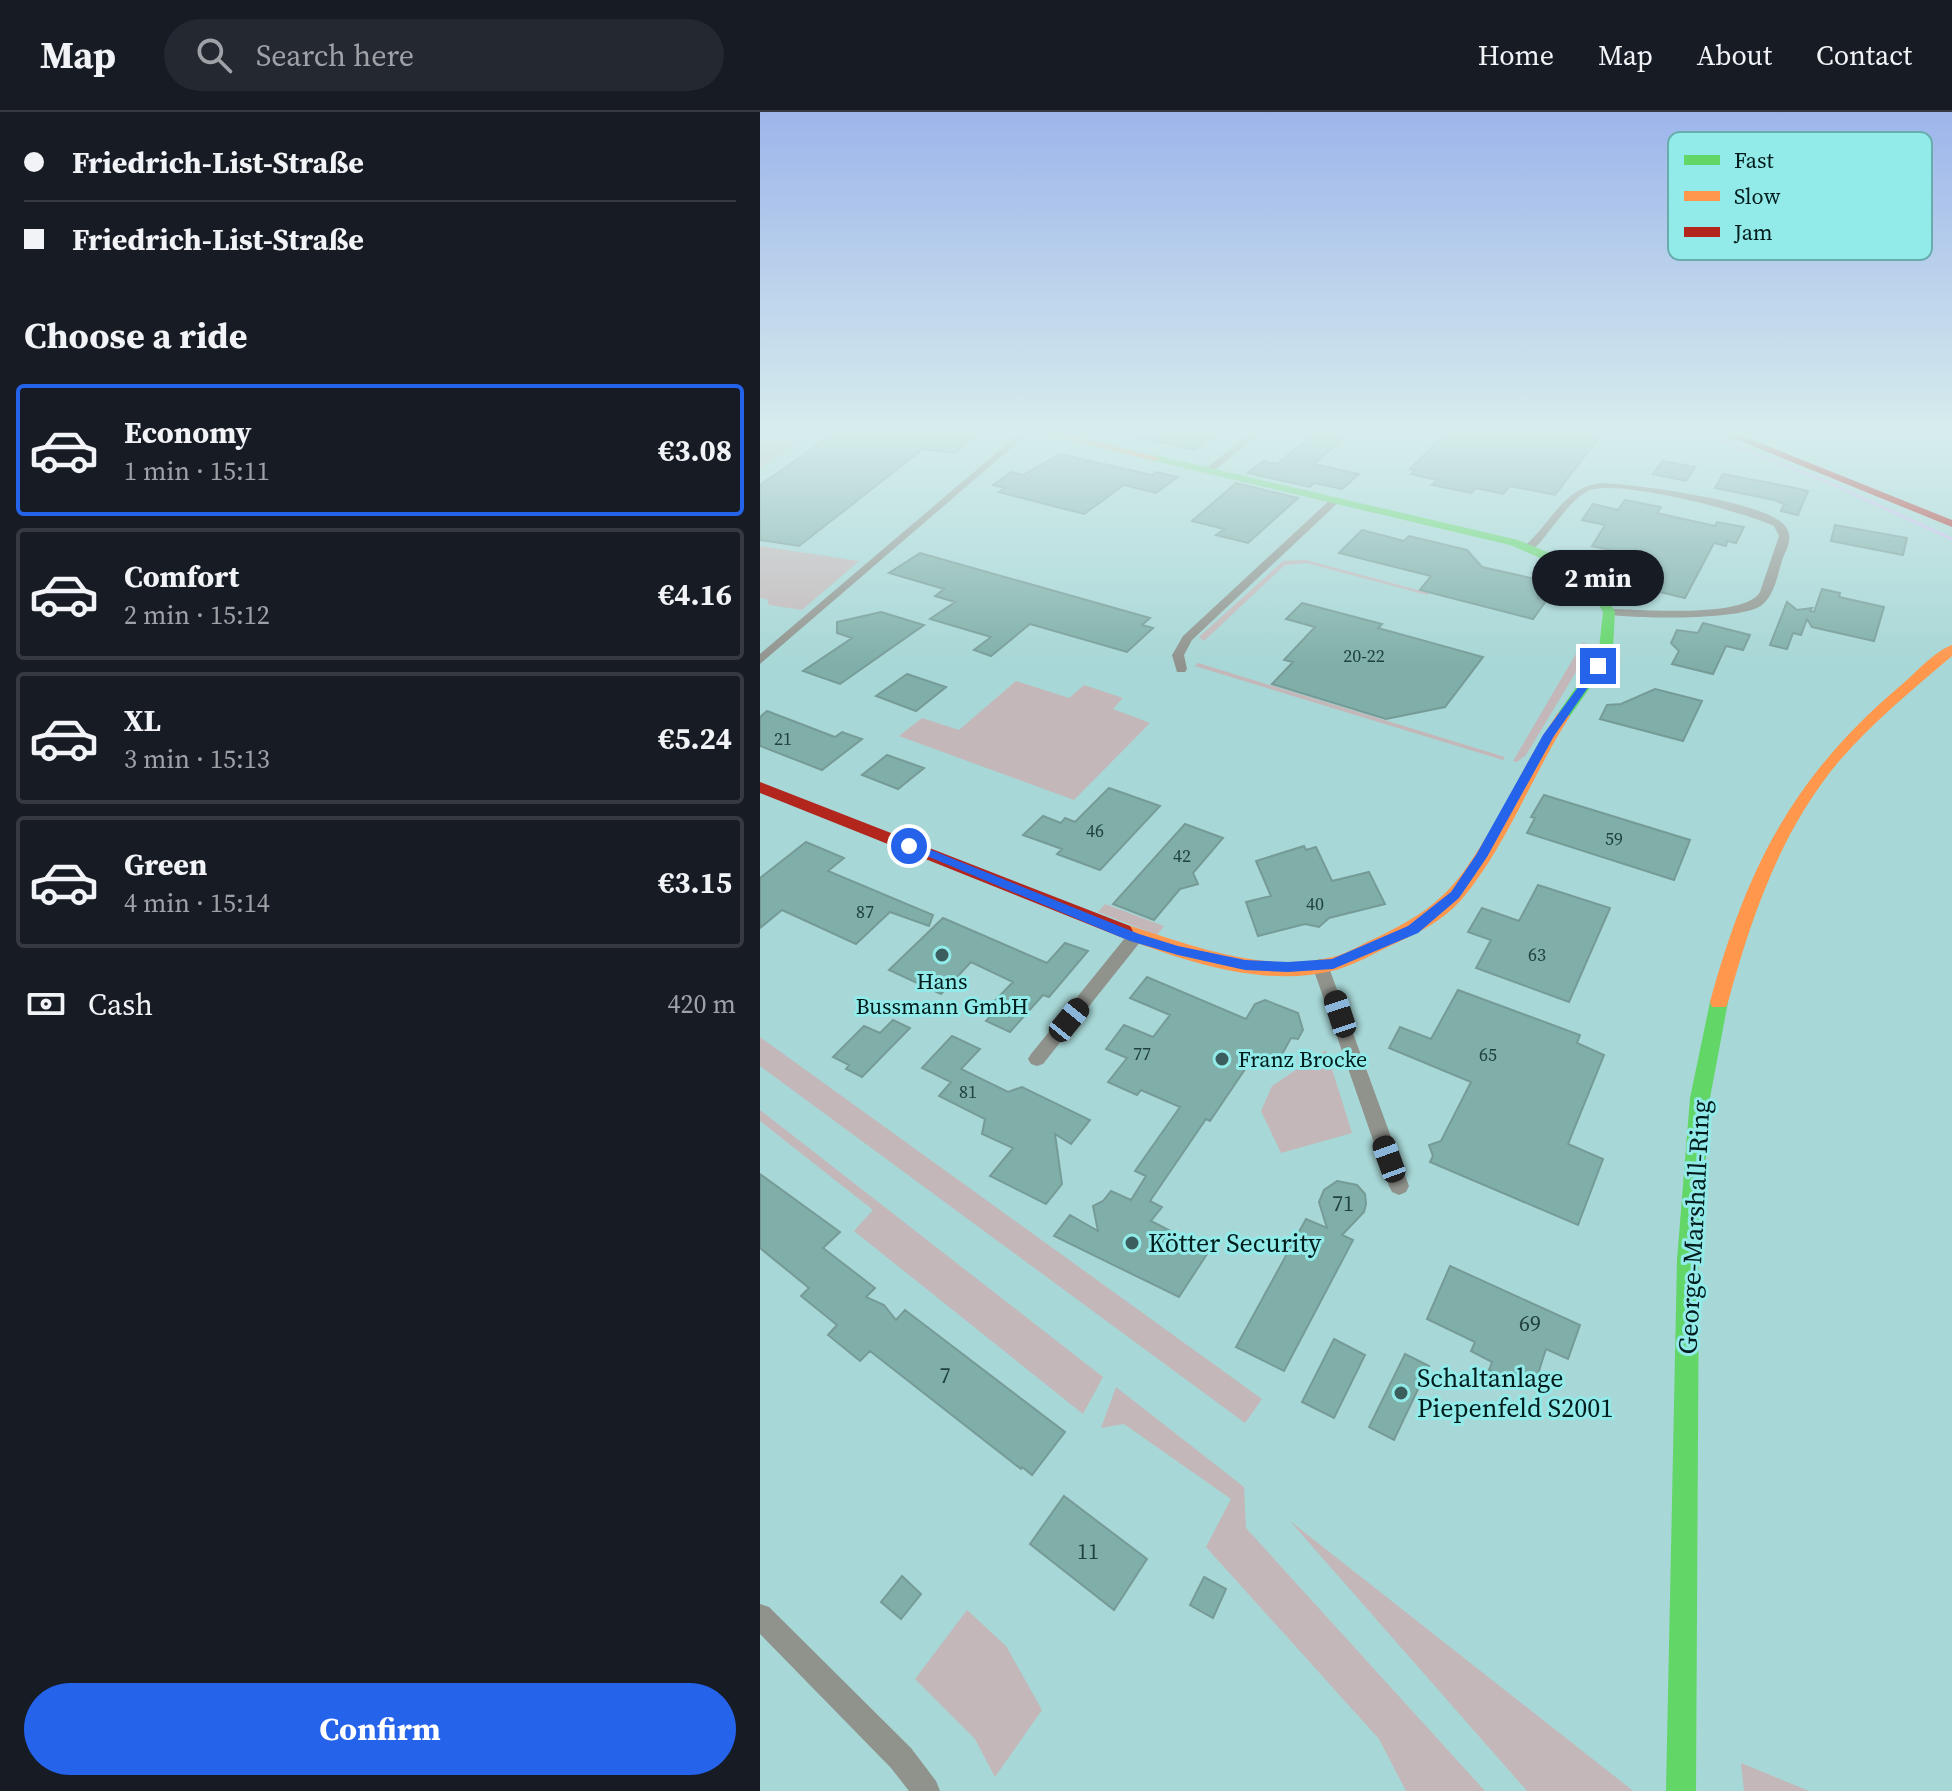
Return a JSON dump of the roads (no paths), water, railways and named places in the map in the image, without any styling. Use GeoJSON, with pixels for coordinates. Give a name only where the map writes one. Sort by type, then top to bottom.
{"type":"FeatureCollection","features":[{"type":"Feature","properties":{"kind":"street"},"geometry":{"type":"LineString","coordinates":[[760,660],[936,509]]}},
{"type":"Feature","properties":{"kind":"street"},"geometry":{"type":"LineString","coordinates":[[1181,669],[1178,655],[1187,638],[1326,509]]}},
{"type":"Feature","properties":{"kind":"street"},"geometry":{"type":"LineString","coordinates":[[760,787],[1135,937],[1206,958],[1245,965],[1288,967],[1333,964],[1413,929],[1455,895],[1481,857],[1549,735],[1598,666],[1609,635],[1609,612],[1594,586],[1578,571],[1530,547],[1375,509]]}},
{"type":"Feature","properties":{"kind":"street"},"geometry":{"type":"LineString","coordinates":[[1530,547],[1547,533],[1565,509]]}},
{"type":"Feature","properties":{"kind":"street"},"geometry":{"type":"LineString","coordinates":[[1609,612],[1718,612],[1750,608],[1760,601],[1786,537],[1781,526],[1760,514],[1738,509]]}},
{"type":"Feature","properties":{"kind":"street"},"geometry":{"type":"LineString","coordinates":[[1916,509],[1952,524]]}},
{"type":"Feature","properties":{"kind":"street","name":"George-Marshall-Ring"},"geometry":{"type":"LineString","coordinates":[[1681,1791],[1691,1186],[1700,1102],[1716,1006],[1739,924],[1765,865],[1803,798],[1823,770],[1879,712],[1952,649]]}},
{"type":"Feature","properties":{"kind":"street"},"geometry":{"type":"LineString","coordinates":[[1037,1059],[1135,937]]}},
{"type":"Feature","properties":{"kind":"street"},"geometry":{"type":"LineString","coordinates":[[1320,965],[1399,1186]]}},
{"type":"Feature","properties":{"kind":"street"},"geometry":{"type":"LineString","coordinates":[[760,1616],[901,1758],[926,1791]]}},
{"type":"Feature","properties":{"kind":"waterway"},"geometry":{"type":"LineString","coordinates":[[1887,509],[1952,539]]}},
{"type":"Feature","properties":{"kind":"place","name":"Hans Bussmann GmbH"},"geometry":{"type":"Point","coordinates":[942,955]}},
{"type":"Feature","properties":{"kind":"place","name":"Franz Brocke"},"geometry":{"type":"Point","coordinates":[1222,1059]}},
{"type":"Feature","properties":{"kind":"place","name":"Kötter Security"},"geometry":{"type":"Point","coordinates":[1132,1243]}},
{"type":"Feature","properties":{"kind":"place","name":"Schaltanlage Piepenfeld S2001"},"geometry":{"type":"Point","coordinates":[1401,1393]}}]}
